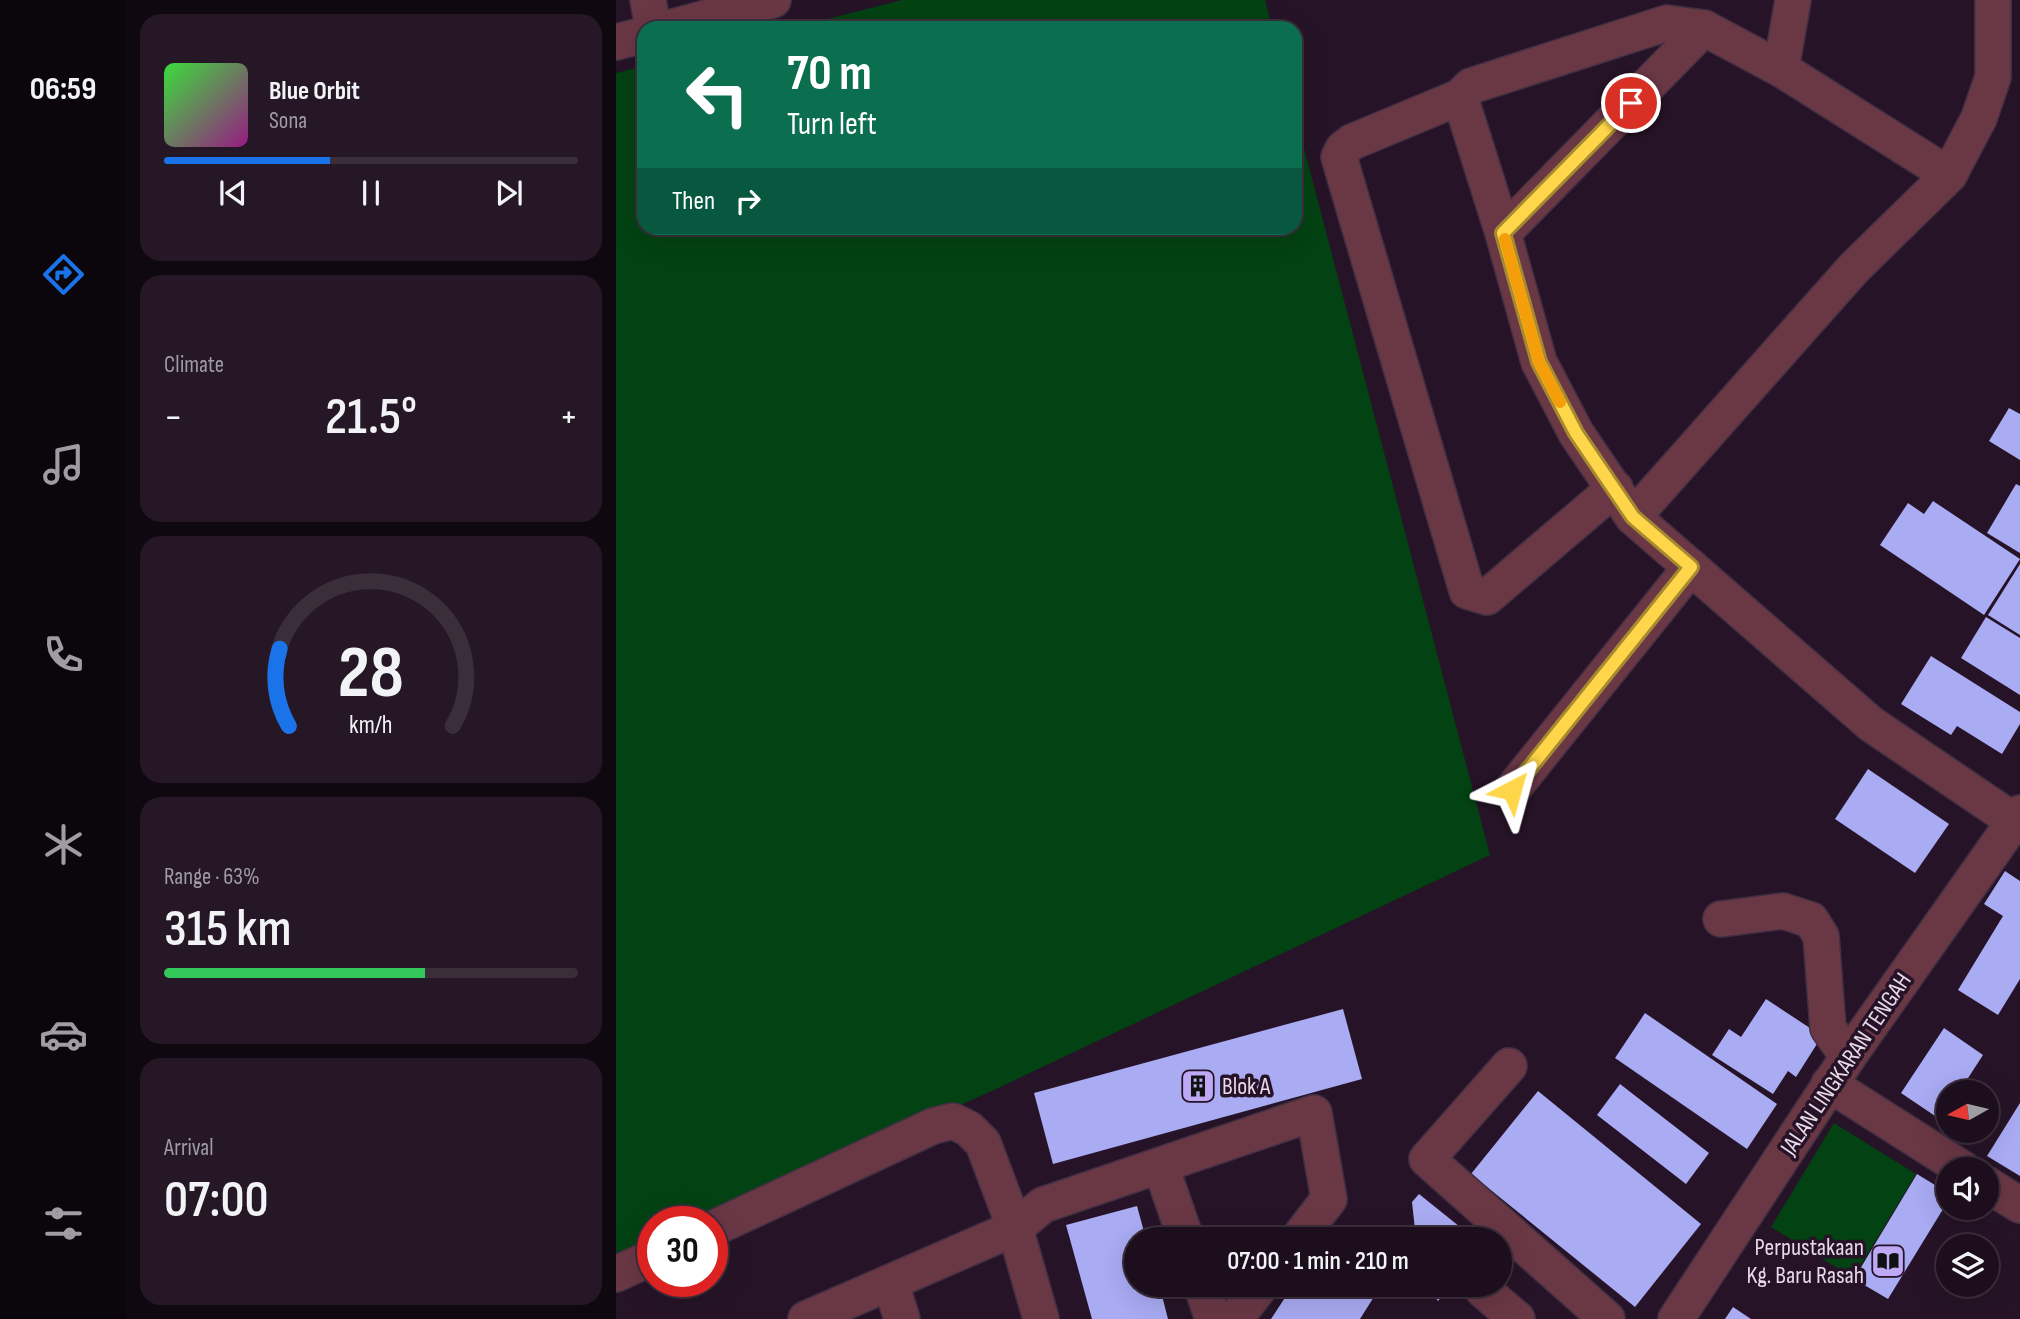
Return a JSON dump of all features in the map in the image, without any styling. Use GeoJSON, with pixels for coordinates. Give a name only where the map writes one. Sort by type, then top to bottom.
{"type":"FeatureCollection","features":[{"type":"Feature","properties":{"kind":"street"},"geometry":{"type":"LineString","coordinates":[[648,0],[652,21]]}},
{"type":"Feature","properties":{"kind":"street"},"geometry":{"type":"LineString","coordinates":[[695,21],[773,0]]}},
{"type":"Feature","properties":{"kind":"street"},"geometry":{"type":"LineString","coordinates":[[1781,69],[1793,0]]}},
{"type":"Feature","properties":{"kind":"street"},"geometry":{"type":"LineString","coordinates":[[1633,517],[1854,268],[1949,175],[1979,118],[1993,77],[1993,0]]}},
{"type":"Feature","properties":{"kind":"street"},"geometry":{"type":"LineString","coordinates":[[1615,488],[1487,597],[1467,591],[1339,157],[1343,149],[1352,142],[1460,97],[1471,86],[1659,12],[1704,28],[1781,69],[1949,175]]}},
{"type":"Feature","properties":{"kind":"street"},"geometry":{"type":"LineString","coordinates":[[1503,233],[1704,28]]}},
{"type":"Feature","properties":{"kind":"street"},"geometry":{"type":"LineString","coordinates":[[616,43],[637,37]]}},
{"type":"Feature","properties":{"kind":"street"},"geometry":{"type":"LineString","coordinates":[[1460,97],[1503,233],[1539,362],[1576,433],[1633,517],[1871,724],[2018,820]]}},
{"type":"Feature","properties":{"kind":"street"},"geometry":{"type":"LineString","coordinates":[[1512,790],[1691,567]]}},
{"type":"Feature","properties":{"kind":"street","name":"JALAN LINGKARAN TENGAH"},"geometry":{"type":"LineString","coordinates":[[1676,1319],[1838,1071],[2018,820]]}},
{"type":"Feature","properties":{"kind":"street"},"geometry":{"type":"LineString","coordinates":[[1721,919],[1783,911],[1811,920],[1821,936],[1828,1028],[1838,1071],[1948,1157]]}},
{"type":"Feature","properties":{"kind":"street"},"geometry":{"type":"LineString","coordinates":[[1509,1066],[1427,1159],[1607,1319]]}},
{"type":"Feature","properties":{"kind":"street"},"geometry":{"type":"LineString","coordinates":[[806,1319],[1015,1228],[1043,1205],[1314,1113],[1329,1199],[1307,1227]]}},
{"type":"Feature","properties":{"kind":"street"},"geometry":{"type":"LineString","coordinates":[[728,1222],[933,1126],[953,1121],[969,1129],[983,1143],[1015,1228],[1041,1319]]}},
{"type":"Feature","properties":{"kind":"street"},"geometry":{"type":"LineString","coordinates":[[1161,1167],[1181,1227]]}},
{"type":"Feature","properties":{"kind":"street"},"geometry":{"type":"LineString","coordinates":[[1999,1192],[2020,1205]]}},
{"type":"Feature","properties":{"kind":"street"},"geometry":{"type":"LineString","coordinates":[[1512,1255],[1522,1243]]}},
{"type":"Feature","properties":{"kind":"street"},"geometry":{"type":"LineString","coordinates":[[616,1275],[637,1265]]}},
{"type":"Feature","properties":{"kind":"street"},"geometry":{"type":"LineString","coordinates":[[891,1284],[902,1319]]}},
{"type":"Feature","properties":{"kind":"street"},"geometry":{"type":"LineString","coordinates":[[1205,1297],[1213,1319]]}},
{"type":"Feature","properties":{"kind":"street"},"geometry":{"type":"LineString","coordinates":[[1235,1319],[1252,1297]]}},
{"type":"Feature","properties":{"kind":"street"},"geometry":{"type":"LineString","coordinates":[[1491,1297],[1517,1319]]}},
{"type":"Feature","properties":{"kind":"green space"},"geometry":{"type":"Polygon","coordinates":[[[902,0],[1265,0],[1270,21],[820,21],[902,0]]]}},
{"type":"Feature","properties":{"kind":"green space"},"geometry":{"type":"Polygon","coordinates":[[[637,68],[637,235],[1302,235],[1302,141],[1490,855],[994,1090],[728,1209],[728,1206],[637,1206],[637,1250],[616,1260],[616,73],[637,68]]]}},
{"type":"Feature","properties":{"kind":"green space"},"geometry":{"type":"Polygon","coordinates":[[[1834,1123],[1916,1174],[1853,1278],[1771,1227],[1834,1123]]]}},
{"type":"Feature","properties":{"kind":"building"},"geometry":{"type":"Polygon","coordinates":[[[2009,408],[2020,414],[2020,460],[1989,441],[2009,408]]]}},
{"type":"Feature","properties":{"kind":"building"},"geometry":{"type":"Polygon","coordinates":[[[2016,484],[2020,486],[2020,553],[1987,533],[2016,484]]]}},
{"type":"Feature","properties":{"kind":"building"},"geometry":{"type":"Polygon","coordinates":[[[1933,501],[2020,559],[1984,615],[1880,545],[1908,503],[1924,514],[1933,501]]]}},
{"type":"Feature","properties":{"kind":"building"},"geometry":{"type":"Polygon","coordinates":[[[2020,564],[2020,635],[1988,615],[2020,564]]]}},
{"type":"Feature","properties":{"kind":"building"},"geometry":{"type":"Polygon","coordinates":[[[1986,617],[2020,638],[2020,695],[1961,658],[1986,617]]]}},
{"type":"Feature","properties":{"kind":"building"},"geometry":{"type":"Polygon","coordinates":[[[1931,656],[2020,712],[2020,724],[2002,754],[1957,726],[1951,735],[1901,704],[1931,656]]]}},
{"type":"Feature","properties":{"kind":"building"},"geometry":{"type":"Polygon","coordinates":[[[1868,769],[1949,824],[1915,873],[1835,819],[1868,769]]]}},
{"type":"Feature","properties":{"kind":"building"},"geometry":{"type":"Polygon","coordinates":[[[2005,871],[2020,881],[2020,979],[1998,1015],[1958,990],[2003,916],[1984,904],[2005,871]]]}},
{"type":"Feature","properties":{"kind":"building"},"geometry":{"type":"Polygon","coordinates":[[[1766,999],[1822,1036],[1796,1077],[1788,1071],[1773,1094],[1712,1055],[1729,1029],[1741,1037],[1766,999]]]}},
{"type":"Feature","properties":{"kind":"building","name":"Blok A"},"geometry":{"type":"Polygon","coordinates":[[[1343,1009],[1362,1079],[1053,1164],[1034,1093],[1343,1009]]]}},
{"type":"Feature","properties":{"kind":"building"},"geometry":{"type":"Polygon","coordinates":[[[1645,1013],[1777,1104],[1747,1149],[1615,1058],[1645,1013]]]}},
{"type":"Feature","properties":{"kind":"building"},"geometry":{"type":"Polygon","coordinates":[[[1944,1028],[1983,1055],[1967,1080],[1936,1080],[1936,1117],[1901,1093],[1944,1028]]]}},
{"type":"Feature","properties":{"kind":"building"},"geometry":{"type":"Polygon","coordinates":[[[1620,1084],[1709,1153],[1686,1184],[1597,1115],[1620,1084]]]}},
{"type":"Feature","properties":{"kind":"building"},"geometry":{"type":"Polygon","coordinates":[[[1538,1091],[1701,1224],[1635,1307],[1471,1174],[1538,1091]]]}},
{"type":"Feature","properties":{"kind":"building"},"geometry":{"type":"Polygon","coordinates":[[[2020,1103],[2020,1176],[1999,1163],[1999,1157],[1987,1156],[1995,1143],[1999,1143],[1999,1137],[2020,1103]]]}},
{"type":"Feature","properties":{"kind":"building"},"geometry":{"type":"Polygon","coordinates":[[[1917,1174],[1936,1186],[1936,1220],[1888,1299],[1854,1279],[1917,1174]]]}},
{"type":"Feature","properties":{"kind":"building"},"geometry":{"type":"Polygon","coordinates":[[[1419,1194],[1460,1227],[1415,1227],[1412,1202],[1419,1194]]]}},
{"type":"Feature","properties":{"kind":"building"},"geometry":{"type":"Polygon","coordinates":[[[1137,1206],[1143,1227],[1124,1227],[1124,1297],[1162,1297],[1168,1319],[1092,1319],[1066,1225],[1137,1206]]]}},
{"type":"Feature","properties":{"kind":"building"},"geometry":{"type":"Polygon","coordinates":[[[1285,1297],[1374,1297],[1360,1319],[1271,1319],[1285,1297]]]}},
{"type":"Feature","properties":{"kind":"building"},"geometry":{"type":"Polygon","coordinates":[[[1733,1307],[1751,1319],[1725,1319],[1733,1307]]]}},
{"type":"Feature","properties":{"kind":"slow traffic"},"geometry":{"type":"LineString","coordinates":[[1505,239],[1539,362],[1560,402]]}},
{"type":"Feature","properties":{"kind":"place","name":"Blok A"},"geometry":{"type":"Point","coordinates":[1198,1086]}},
{"type":"Feature","properties":{"kind":"place","name":"Perpustakaan Kg. Baru Rasah"},"geometry":{"type":"Point","coordinates":[1888,1261]}},
{"type":"Feature","properties":{"kind":"route"},"geometry":{"type":"LineString","coordinates":[[1512,790],[1691,567],[1633,517],[1576,433],[1539,362],[1503,233],[1631,103]]}}]}
